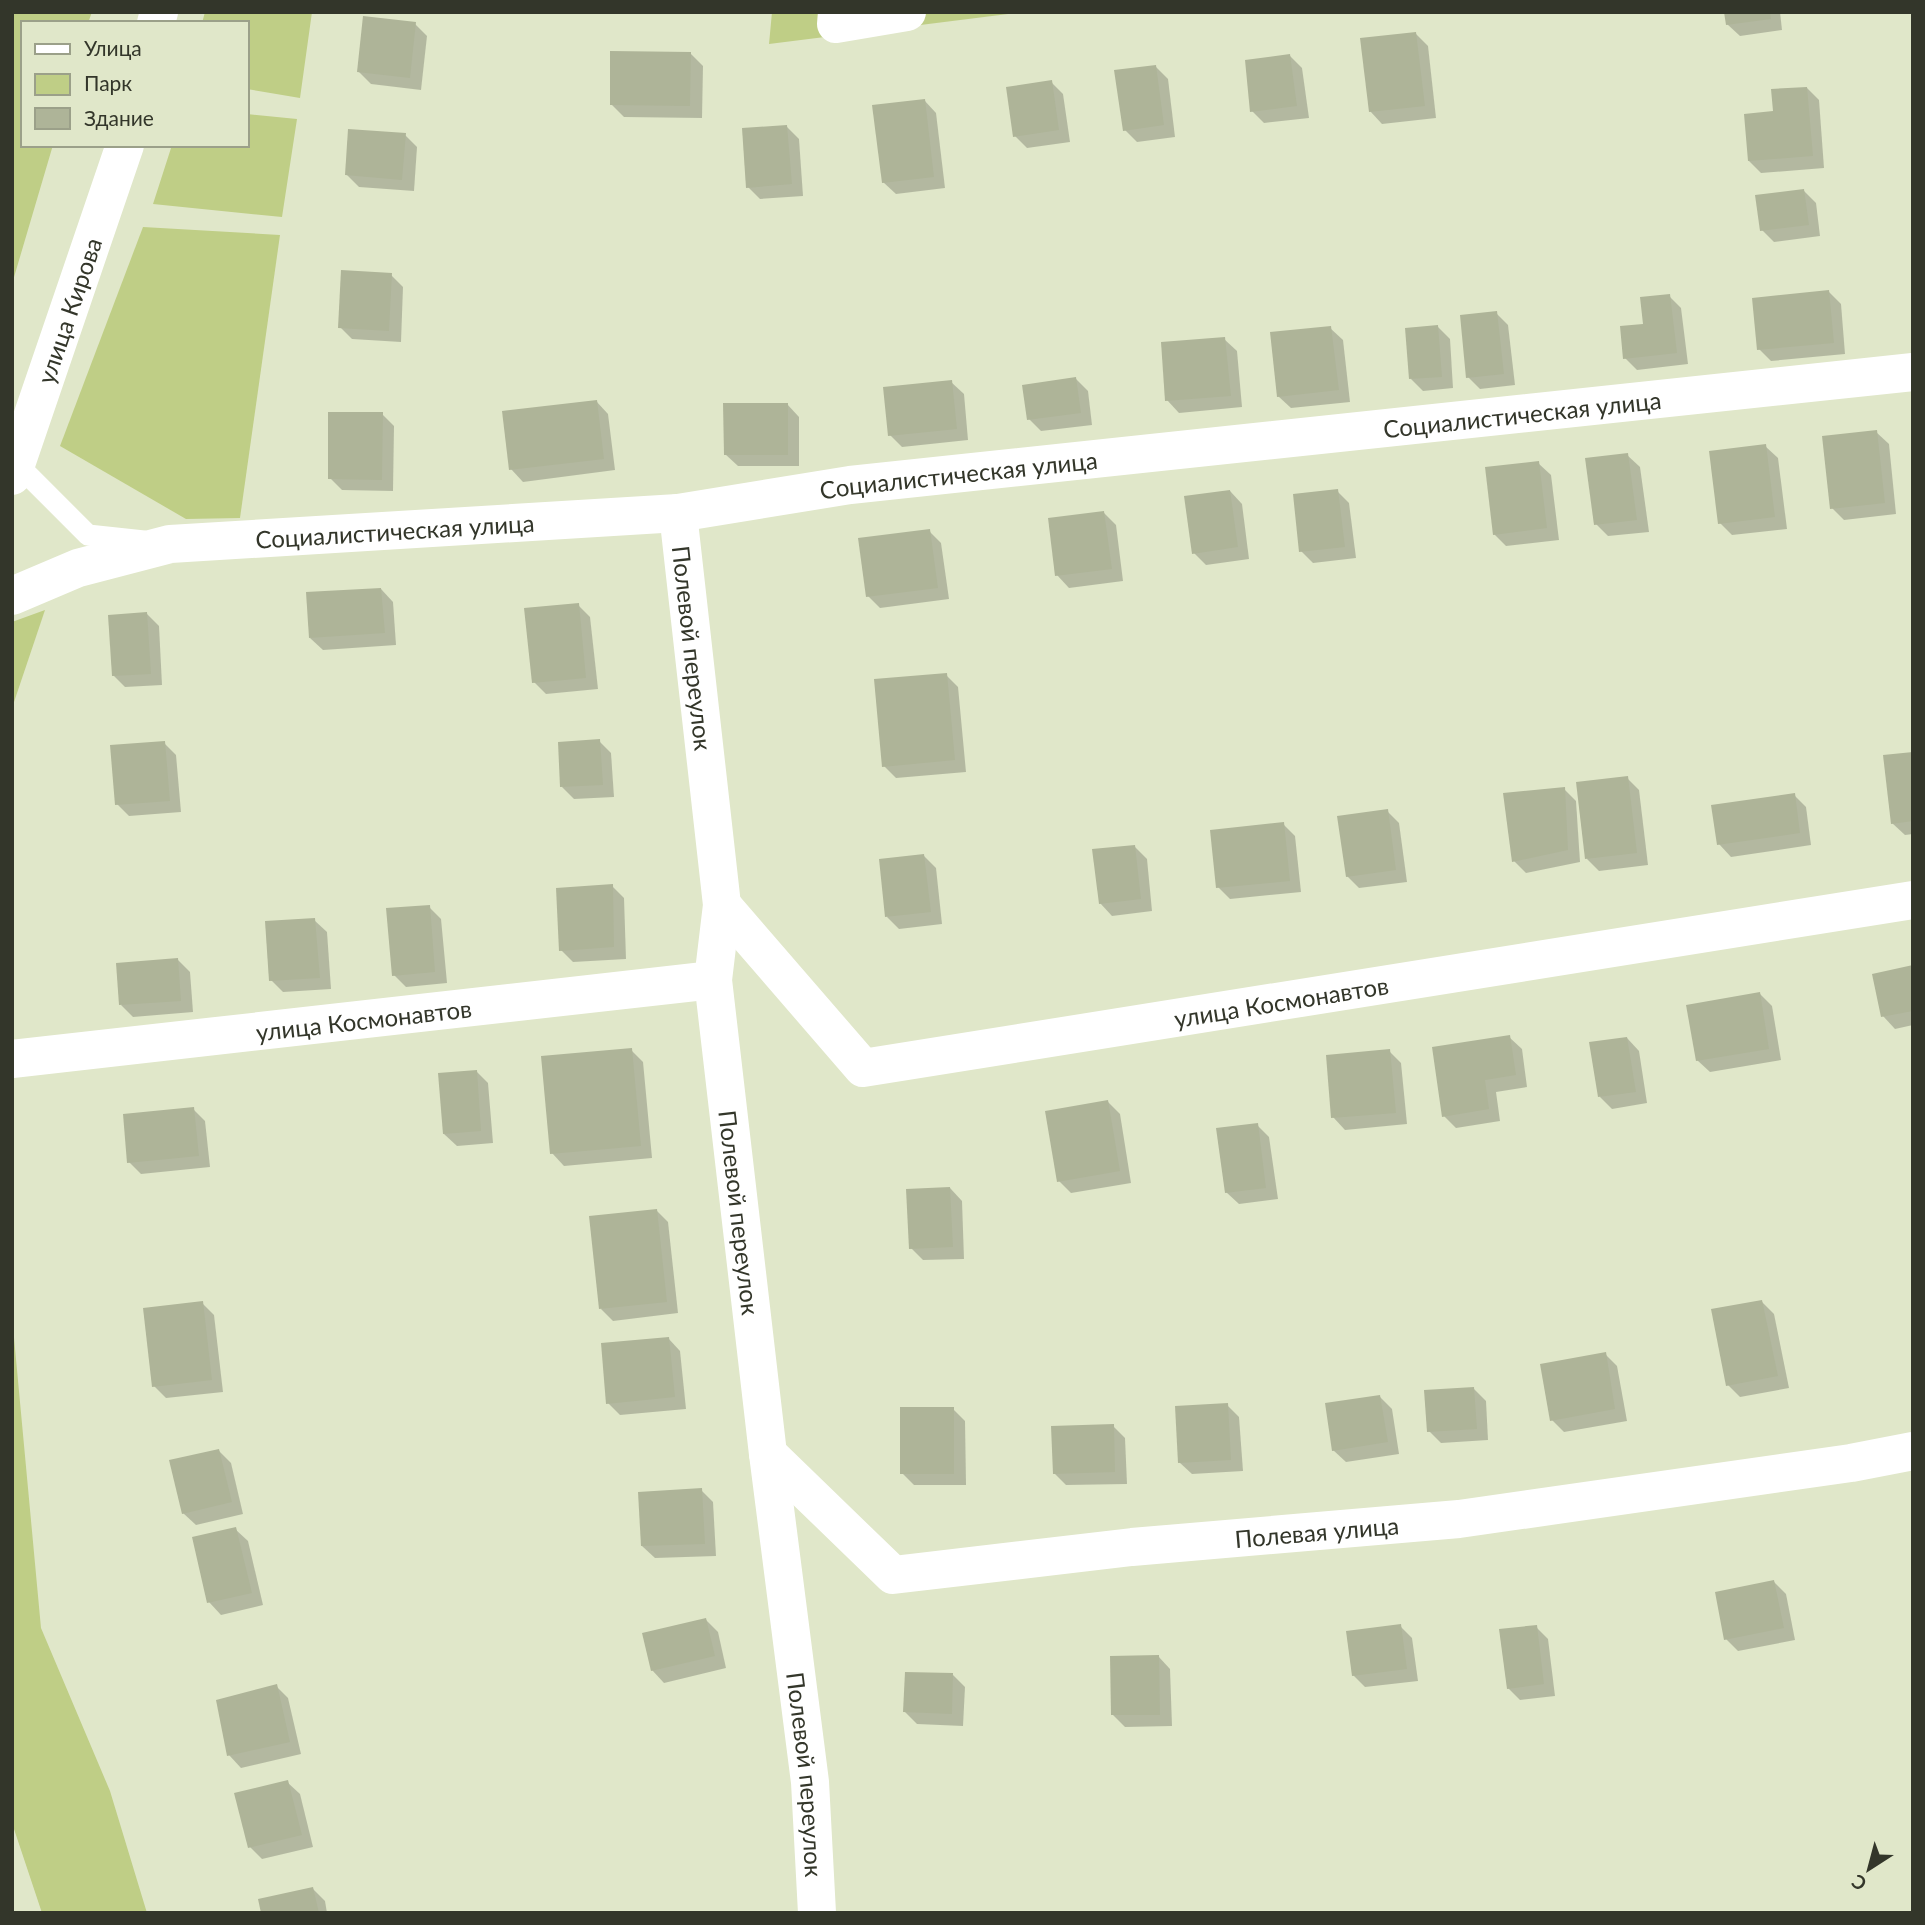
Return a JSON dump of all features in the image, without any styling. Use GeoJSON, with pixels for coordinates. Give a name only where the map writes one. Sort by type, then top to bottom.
{"type":"FeatureCollection","features":[{"type":"Feature","properties":{"kind":"street"},"geometry":{"type":"LineString","coordinates":[[837,12],[836,24],[907,12]]}},
{"type":"Feature","properties":{"kind":"street","name":"улица Кирова"},"geometry":{"type":"LineString","coordinates":[[14,470],[124,147]]}},
{"type":"Feature","properties":{"kind":"street","name":"Социалистическая улица"},"geometry":{"type":"LineString","coordinates":[[12,596],[78,568],[170,544],[678,513],[850,485],[1913,372]]}},
{"type":"Feature","properties":{"kind":"street","name":"Полевой переулок"},"geometry":{"type":"LineString","coordinates":[[678,513],[722,905],[713,980],[768,1454],[810,1782],[817,1913]]}},
{"type":"Feature","properties":{"kind":"street","name":"улица Космонавтов"},"geometry":{"type":"LineString","coordinates":[[722,905],[863,1068],[1913,900]]}},
{"type":"Feature","properties":{"kind":"street","name":"улица Космонавтов"},"geometry":{"type":"LineString","coordinates":[[12,1059],[713,980]]}},
{"type":"Feature","properties":{"kind":"street","name":"Полевая улица"},"geometry":{"type":"LineString","coordinates":[[768,1454],[893,1575],[1132,1546],[1459,1519],[1852,1463],[1913,1451]]}},
{"type":"Feature","properties":{"kind":"lane"},"geometry":{"type":"LineString","coordinates":[[14,470],[88,535],[170,544]]}},
{"type":"Feature","properties":{"kind":"green space"},"geometry":{"type":"Polygon","coordinates":[[[12,12],[92,12],[89,21],[21,21],[21,147],[52,147],[12,284],[12,12]]]}},
{"type":"Feature","properties":{"kind":"green space"},"geometry":{"type":"Polygon","coordinates":[[[205,12],[312,12],[300,98],[248,89],[248,21],[203,21],[205,12]]]}},
{"type":"Feature","properties":{"kind":"green space"},"geometry":{"type":"Polygon","coordinates":[[[772,12],[1024,12],[769,44],[772,12]]]}},
{"type":"Feature","properties":{"kind":"green space"},"geometry":{"type":"Polygon","coordinates":[[[248,114],[297,119],[282,217],[153,204],[171,147],[248,147],[248,114]]]}},
{"type":"Feature","properties":{"kind":"green space"},"geometry":{"type":"Polygon","coordinates":[[[143,227],[280,235],[240,518],[186,519],[60,446],[143,227]]]}},
{"type":"Feature","properties":{"kind":"green space"},"geometry":{"type":"Polygon","coordinates":[[[45,610],[12,708],[12,622],[45,610]]]}},
{"type":"Feature","properties":{"kind":"green space"},"geometry":{"type":"Polygon","coordinates":[[[12,1316],[41,1628],[110,1791],[147,1913],[42,1913],[12,1823],[12,1316]]]}},
{"type":"Feature","properties":{"kind":"building"},"geometry":{"type":"Polygon","coordinates":[[[1724,12],[1770,12],[1771,19],[1726,25],[1724,12]]]}},
{"type":"Feature","properties":{"kind":"building"},"geometry":{"type":"Polygon","coordinates":[[[363,16],[416,22],[410,78],[357,72],[363,16]]]}},
{"type":"Feature","properties":{"kind":"building"},"geometry":{"type":"Polygon","coordinates":[[[1416,32],[1425,106],[1369,112],[1360,38],[1416,32]]]}},
{"type":"Feature","properties":{"kind":"building"},"geometry":{"type":"Polygon","coordinates":[[[610,51],[691,52],[690,106],[610,105],[610,51]]]}},
{"type":"Feature","properties":{"kind":"building"},"geometry":{"type":"Polygon","coordinates":[[[1290,54],[1297,106],[1250,112],[1245,60],[1290,54]]]}},
{"type":"Feature","properties":{"kind":"building"},"geometry":{"type":"Polygon","coordinates":[[[1156,65],[1164,125],[1123,131],[1114,70],[1156,65]]]}},
{"type":"Feature","properties":{"kind":"building"},"geometry":{"type":"Polygon","coordinates":[[[1052,80],[1059,130],[1013,137],[1006,87],[1052,80]]]}},
{"type":"Feature","properties":{"kind":"building"},"geometry":{"type":"Polygon","coordinates":[[[1807,87],[1813,156],[1748,161],[1744,114],[1773,111],[1771,89],[1807,87]]]}},
{"type":"Feature","properties":{"kind":"building"},"geometry":{"type":"Polygon","coordinates":[[[925,99],[934,177],[882,183],[872,105],[925,99]]]}},
{"type":"Feature","properties":{"kind":"building"},"geometry":{"type":"Polygon","coordinates":[[[787,125],[792,184],[746,188],[742,128],[787,125]]]}},
{"type":"Feature","properties":{"kind":"building"},"geometry":{"type":"Polygon","coordinates":[[[348,129],[406,133],[402,180],[345,175],[348,129]]]}},
{"type":"Feature","properties":{"kind":"building"},"geometry":{"type":"Polygon","coordinates":[[[1804,189],[1809,225],[1760,231],[1755,195],[1804,189]]]}},
{"type":"Feature","properties":{"kind":"building"},"geometry":{"type":"Polygon","coordinates":[[[341,270],[392,273],[389,331],[338,328],[341,270]]]}},
{"type":"Feature","properties":{"kind":"building"},"geometry":{"type":"Polygon","coordinates":[[[1829,290],[1834,343],[1757,350],[1752,298],[1829,290]]]}},
{"type":"Feature","properties":{"kind":"building"},"geometry":{"type":"Polygon","coordinates":[[[1670,294],[1677,353],[1623,359],[1620,326],[1643,324],[1640,297],[1670,294]]]}},
{"type":"Feature","properties":{"kind":"building"},"geometry":{"type":"Polygon","coordinates":[[[1497,311],[1504,374],[1466,378],[1460,315],[1497,311]]]}},
{"type":"Feature","properties":{"kind":"building"},"geometry":{"type":"Polygon","coordinates":[[[1438,325],[1442,377],[1409,379],[1405,328],[1438,325]]]}},
{"type":"Feature","properties":{"kind":"building"},"geometry":{"type":"Polygon","coordinates":[[[1331,326],[1339,390],[1277,397],[1270,332],[1331,326]]]}},
{"type":"Feature","properties":{"kind":"building"},"geometry":{"type":"Polygon","coordinates":[[[1225,337],[1231,396],[1165,401],[1161,342],[1225,337]]]}},
{"type":"Feature","properties":{"kind":"building"},"geometry":{"type":"Polygon","coordinates":[[[1076,377],[1081,413],[1027,420],[1022,385],[1076,377]]]}},
{"type":"Feature","properties":{"kind":"building"},"geometry":{"type":"Polygon","coordinates":[[[952,380],[957,429],[888,436],[883,387],[952,380]]]}},
{"type":"Feature","properties":{"kind":"building"},"geometry":{"type":"Polygon","coordinates":[[[597,400],[604,459],[509,470],[502,411],[597,400]]]}},
{"type":"Feature","properties":{"kind":"building"},"geometry":{"type":"Polygon","coordinates":[[[723,403],[788,403],[788,455],[724,455],[723,403]]]}},
{"type":"Feature","properties":{"kind":"building"},"geometry":{"type":"Polygon","coordinates":[[[328,412],[383,412],[382,480],[328,479],[328,412]]]}},
{"type":"Feature","properties":{"kind":"building"},"geometry":{"type":"Polygon","coordinates":[[[1877,430],[1885,503],[1830,509],[1822,436],[1877,430]]]}},
{"type":"Feature","properties":{"kind":"building"},"geometry":{"type":"Polygon","coordinates":[[[1766,444],[1775,517],[1718,524],[1709,451],[1766,444]]]}},
{"type":"Feature","properties":{"kind":"building"},"geometry":{"type":"Polygon","coordinates":[[[1628,453],[1637,520],[1594,525],[1585,458],[1628,453]]]}},
{"type":"Feature","properties":{"kind":"building"},"geometry":{"type":"Polygon","coordinates":[[[1539,461],[1547,528],[1493,535],[1485,467],[1539,461]]]}},
{"type":"Feature","properties":{"kind":"building"},"geometry":{"type":"Polygon","coordinates":[[[1338,489],[1345,547],[1299,552],[1293,494],[1338,489]]]}},
{"type":"Feature","properties":{"kind":"building"},"geometry":{"type":"Polygon","coordinates":[[[1230,490],[1238,547],[1192,554],[1184,496],[1230,490]]]}},
{"type":"Feature","properties":{"kind":"building"},"geometry":{"type":"Polygon","coordinates":[[[1104,511],[1112,569],[1055,576],[1048,518],[1104,511]]]}},
{"type":"Feature","properties":{"kind":"building"},"geometry":{"type":"Polygon","coordinates":[[[930,529],[938,588],[866,597],[858,538],[930,529]]]}},
{"type":"Feature","properties":{"kind":"building"},"geometry":{"type":"Polygon","coordinates":[[[381,588],[385,633],[309,638],[306,592],[381,588]]]}},
{"type":"Feature","properties":{"kind":"building"},"geometry":{"type":"Polygon","coordinates":[[[579,603],[586,678],[532,683],[524,608],[579,603]]]}},
{"type":"Feature","properties":{"kind":"building"},"geometry":{"type":"Polygon","coordinates":[[[147,612],[151,674],[112,676],[108,615],[147,612]]]}},
{"type":"Feature","properties":{"kind":"building"},"geometry":{"type":"Polygon","coordinates":[[[947,673],[955,760],[882,767],[874,679],[947,673]]]}},
{"type":"Feature","properties":{"kind":"building"},"geometry":{"type":"Polygon","coordinates":[[[600,739],[603,785],[560,787],[558,742],[600,739]]]}},
{"type":"Feature","properties":{"kind":"building"},"geometry":{"type":"Polygon","coordinates":[[[165,741],[170,801],[115,805],[110,745],[165,741]]]}},
{"type":"Feature","properties":{"kind":"building"},"geometry":{"type":"Polygon","coordinates":[[[1913,752],[1913,821],[1891,824],[1883,755],[1913,752]]]}},
{"type":"Feature","properties":{"kind":"building"},"geometry":{"type":"Polygon","coordinates":[[[1628,776],[1637,853],[1585,859],[1576,782],[1628,776]]]}},
{"type":"Feature","properties":{"kind":"building"},"geometry":{"type":"Polygon","coordinates":[[[1565,787],[1568,850],[1512,862],[1503,793],[1565,787]]]}},
{"type":"Feature","properties":{"kind":"building"},"geometry":{"type":"Polygon","coordinates":[[[1795,793],[1800,833],[1717,845],[1711,805],[1795,793]]]}},
{"type":"Feature","properties":{"kind":"building"},"geometry":{"type":"Polygon","coordinates":[[[1388,809],[1396,870],[1346,877],[1337,816],[1388,809]]]}},
{"type":"Feature","properties":{"kind":"building"},"geometry":{"type":"Polygon","coordinates":[[[1284,822],[1290,881],[1216,888],[1210,830],[1284,822]]]}},
{"type":"Feature","properties":{"kind":"building"},"geometry":{"type":"Polygon","coordinates":[[[1135,845],[1141,899],[1099,904],[1092,849],[1135,845]]]}},
{"type":"Feature","properties":{"kind":"building"},"geometry":{"type":"Polygon","coordinates":[[[924,854],[931,912],[885,917],[879,859],[924,854]]]}},
{"type":"Feature","properties":{"kind":"building"},"geometry":{"type":"Polygon","coordinates":[[[613,884],[614,947],[559,951],[556,888],[613,884]]]}},
{"type":"Feature","properties":{"kind":"building"},"geometry":{"type":"Polygon","coordinates":[[[430,905],[435,972],[392,976],[386,908],[430,905]]]}},
{"type":"Feature","properties":{"kind":"building"},"geometry":{"type":"Polygon","coordinates":[[[315,918],[320,978],[269,981],[265,921],[315,918]]]}},
{"type":"Feature","properties":{"kind":"building"},"geometry":{"type":"Polygon","coordinates":[[[178,958],[181,1001],[119,1005],[116,963],[178,958]]]}},
{"type":"Feature","properties":{"kind":"building"},"geometry":{"type":"Polygon","coordinates":[[[1913,965],[1913,1011],[1881,1017],[1872,974],[1913,965]]]}},
{"type":"Feature","properties":{"kind":"building"},"geometry":{"type":"Polygon","coordinates":[[[1760,992],[1769,1049],[1696,1061],[1686,1005],[1760,992]]]}},
{"type":"Feature","properties":{"kind":"building"},"geometry":{"type":"Polygon","coordinates":[[[1510,1035],[1516,1075],[1485,1080],[1489,1109],[1442,1117],[1432,1047],[1510,1035]]]}},
{"type":"Feature","properties":{"kind":"building"},"geometry":{"type":"Polygon","coordinates":[[[1627,1037],[1636,1092],[1598,1097],[1589,1042],[1627,1037]]]}},
{"type":"Feature","properties":{"kind":"building"},"geometry":{"type":"Polygon","coordinates":[[[632,1048],[641,1146],[550,1154],[541,1056],[632,1048]]]}},
{"type":"Feature","properties":{"kind":"building"},"geometry":{"type":"Polygon","coordinates":[[[1390,1049],[1396,1113],[1331,1118],[1326,1055],[1390,1049]]]}},
{"type":"Feature","properties":{"kind":"building"},"geometry":{"type":"Polygon","coordinates":[[[477,1070],[481,1131],[443,1134],[438,1073],[477,1070]]]}},
{"type":"Feature","properties":{"kind":"building"},"geometry":{"type":"Polygon","coordinates":[[[1108,1100],[1120,1171],[1057,1182],[1045,1111],[1108,1100]]]}},
{"type":"Feature","properties":{"kind":"building"},"geometry":{"type":"Polygon","coordinates":[[[194,1107],[199,1156],[127,1163],[123,1114],[194,1107]]]}},
{"type":"Feature","properties":{"kind":"building"},"geometry":{"type":"Polygon","coordinates":[[[1258,1123],[1266,1188],[1225,1193],[1216,1128],[1258,1123]]]}},
{"type":"Feature","properties":{"kind":"building"},"geometry":{"type":"Polygon","coordinates":[[[950,1187],[953,1247],[909,1249],[906,1189],[950,1187]]]}},
{"type":"Feature","properties":{"kind":"building"},"geometry":{"type":"Polygon","coordinates":[[[657,1209],[667,1302],[599,1309],[589,1216],[657,1209]]]}},
{"type":"Feature","properties":{"kind":"building"},"geometry":{"type":"Polygon","coordinates":[[[1762,1300],[1778,1376],[1726,1386],[1711,1309],[1762,1300]]]}},
{"type":"Feature","properties":{"kind":"building"},"geometry":{"type":"Polygon","coordinates":[[[203,1301],[212,1380],[152,1387],[143,1308],[203,1301]]]}},
{"type":"Feature","properties":{"kind":"building"},"geometry":{"type":"Polygon","coordinates":[[[669,1337],[675,1397],[606,1404],[601,1343],[669,1337]]]}},
{"type":"Feature","properties":{"kind":"building"},"geometry":{"type":"Polygon","coordinates":[[[1606,1352],[1615,1409],[1550,1421],[1540,1364],[1606,1352]]]}},
{"type":"Feature","properties":{"kind":"building"},"geometry":{"type":"Polygon","coordinates":[[[1474,1387],[1477,1429],[1427,1432],[1424,1390],[1474,1387]]]}},
{"type":"Feature","properties":{"kind":"building"},"geometry":{"type":"Polygon","coordinates":[[[1380,1395],[1388,1442],[1332,1451],[1325,1403],[1380,1395]]]}},
{"type":"Feature","properties":{"kind":"building"},"geometry":{"type":"Polygon","coordinates":[[[1228,1403],[1231,1460],[1178,1463],[1175,1406],[1228,1403]]]}},
{"type":"Feature","properties":{"kind":"building"},"geometry":{"type":"Polygon","coordinates":[[[900,1407],[954,1407],[954,1474],[900,1474],[900,1407]]]}},
{"type":"Feature","properties":{"kind":"building"},"geometry":{"type":"Polygon","coordinates":[[[1114,1424],[1115,1472],[1053,1474],[1051,1426],[1114,1424]]]}},
{"type":"Feature","properties":{"kind":"building"},"geometry":{"type":"Polygon","coordinates":[[[219,1449],[232,1502],[182,1514],[169,1460],[219,1449]]]}},
{"type":"Feature","properties":{"kind":"building"},"geometry":{"type":"Polygon","coordinates":[[[702,1488],[705,1544],[641,1546],[638,1492],[702,1488]]]}},
{"type":"Feature","properties":{"kind":"building"},"geometry":{"type":"Polygon","coordinates":[[[236,1527],[252,1593],[207,1603],[192,1537],[236,1527]]]}},
{"type":"Feature","properties":{"kind":"building"},"geometry":{"type":"Polygon","coordinates":[[[1774,1580],[1784,1628],[1724,1640],[1715,1592],[1774,1580]]]}},
{"type":"Feature","properties":{"kind":"building"},"geometry":{"type":"Polygon","coordinates":[[[706,1618],[715,1656],[651,1671],[642,1633],[706,1618]]]}},
{"type":"Feature","properties":{"kind":"building"},"geometry":{"type":"Polygon","coordinates":[[[1401,1624],[1407,1669],[1352,1676],[1346,1631],[1401,1624]]]}},
{"type":"Feature","properties":{"kind":"building"},"geometry":{"type":"Polygon","coordinates":[[[1537,1625],[1544,1684],[1507,1689],[1499,1629],[1537,1625]]]}},
{"type":"Feature","properties":{"kind":"building"},"geometry":{"type":"Polygon","coordinates":[[[1159,1655],[1160,1715],[1111,1715],[1110,1656],[1159,1655]]]}},
{"type":"Feature","properties":{"kind":"building"},"geometry":{"type":"Polygon","coordinates":[[[905,1672],[953,1673],[952,1714],[903,1712],[905,1672]]]}},
{"type":"Feature","properties":{"kind":"building"},"geometry":{"type":"Polygon","coordinates":[[[277,1684],[290,1742],[227,1756],[216,1700],[277,1684]]]}},
{"type":"Feature","properties":{"kind":"building"},"geometry":{"type":"Polygon","coordinates":[[[288,1780],[302,1835],[248,1848],[234,1793],[288,1780]]]}},
{"type":"Feature","properties":{"kind":"building"},"geometry":{"type":"Polygon","coordinates":[[[313,1887],[319,1913],[261,1913],[258,1899],[313,1887]]]}}]}
